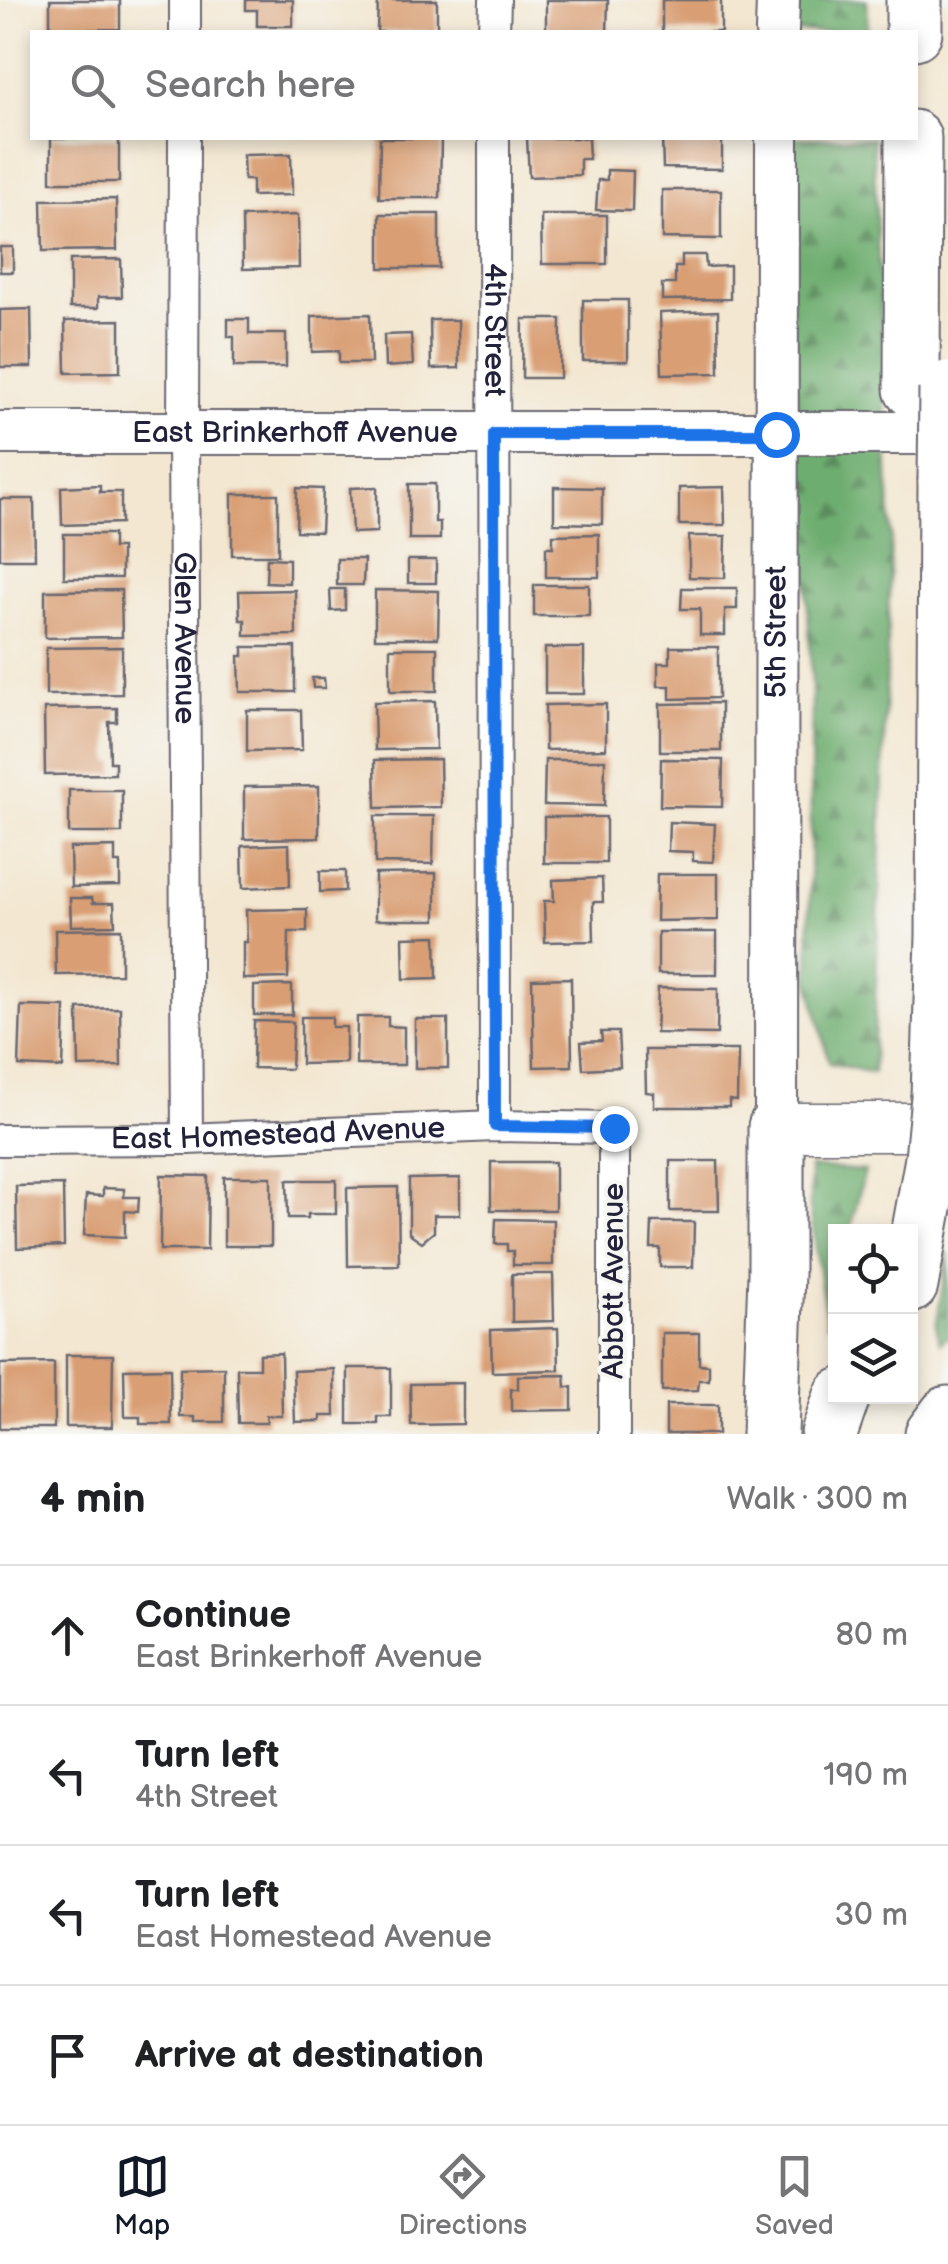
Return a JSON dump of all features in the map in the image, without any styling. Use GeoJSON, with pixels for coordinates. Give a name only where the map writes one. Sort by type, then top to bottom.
{"type":"FeatureCollection","features":[{"type":"Feature","properties":{"kind":"highway"},"geometry":{"type":"LineString","coordinates":[[914,0],[914,30]]}},
{"type":"Feature","properties":{"kind":"highway"},"geometry":{"type":"LineString","coordinates":[[913,140],[933,434]]}},
{"type":"Feature","properties":{"kind":"highway"},"geometry":{"type":"LineString","coordinates":[[915,1224],[924,1127],[907,978],[933,434],[948,210]]}},
{"type":"Feature","properties":{"kind":"highway"},"geometry":{"type":"LineString","coordinates":[[887,1224],[924,1127]]}},
{"type":"Feature","properties":{"kind":"highway"},"geometry":{"type":"LineString","coordinates":[[770,1434],[776,1128]]}},
{"type":"Feature","properties":{"kind":"highway"},"geometry":{"type":"LineString","coordinates":[[829,1434],[839,1404]]}},
{"type":"Feature","properties":{"kind":"highway"},"geometry":{"type":"LineString","coordinates":[[868,1434],[878,1404]]}},
{"type":"Feature","properties":{"kind":"highway"},"geometry":{"type":"LineString","coordinates":[[933,1434],[948,1414]]}},
{"type":"Feature","properties":{"kind":"main road"},"geometry":{"type":"LineString","coordinates":[[778,0],[778,30]]}},
{"type":"Feature","properties":{"kind":"main road","name":"5th Street"},"geometry":{"type":"LineString","coordinates":[[776,1128],[777,140]]}},
{"type":"Feature","properties":{"kind":"main road","name":"East Brinkerhoff Avenue"},"geometry":{"type":"LineString","coordinates":[[0,433],[933,434]]}},
{"type":"Feature","properties":{"kind":"main road"},"geometry":{"type":"LineString","coordinates":[[776,1128],[924,1127]]}},
{"type":"Feature","properties":{"kind":"street"},"geometry":{"type":"LineString","coordinates":[[185,0],[185,30]]}},
{"type":"Feature","properties":{"kind":"street"},"geometry":{"type":"LineString","coordinates":[[494,0],[494,30]]}},
{"type":"Feature","properties":{"kind":"street","name":"Glen Avenue"},"geometry":{"type":"LineString","coordinates":[[184,140],[188,1139]]}},
{"type":"Feature","properties":{"kind":"street","name":"4th Street"},"geometry":{"type":"LineString","coordinates":[[494,140],[495,1126]]}},
{"type":"Feature","properties":{"kind":"street","name":"East Homestead Avenue"},"geometry":{"type":"LineString","coordinates":[[0,1140],[188,1139],[495,1126],[614,1128]]}},
{"type":"Feature","properties":{"kind":"street","name":"Abbott Avenue"},"geometry":{"type":"LineString","coordinates":[[614,1128],[614,1434]]}},
{"type":"Feature","properties":{"kind":"green space"},"geometry":{"type":"Polygon","coordinates":[[[776,0],[867,0],[868,30],[777,30],[776,0]]]}},
{"type":"Feature","properties":{"kind":"green space"},"geometry":{"type":"Polygon","coordinates":[[[783,140],[873,140],[891,536],[873,1073],[829,1063],[809,979],[812,688],[783,140]]]}},
{"type":"Feature","properties":{"kind":"green space"},"geometry":{"type":"Polygon","coordinates":[[[810,1167],[865,1171],[852,1224],[828,1224],[827,1325],[810,1208],[810,1167]]]}},
{"type":"Feature","properties":{"kind":"green space"},"geometry":{"type":"Polygon","coordinates":[[[948,1252],[948,1336],[940,1343],[936,1326],[948,1252]]]}},
{"type":"Feature","properties":{"kind":"building"},"geometry":{"type":"Polygon","coordinates":[[[50,0],[120,0],[120,29],[50,30],[50,0]]]}},
{"type":"Feature","properties":{"kind":"building"},"geometry":{"type":"Polygon","coordinates":[[[246,0],[293,0],[293,26],[257,26],[257,10],[246,10],[246,0]]]}},
{"type":"Feature","properties":{"kind":"building"},"geometry":{"type":"Polygon","coordinates":[[[378,0],[437,0],[437,30],[377,30],[378,0]]]}},
{"type":"Feature","properties":{"kind":"building"},"geometry":{"type":"Polygon","coordinates":[[[546,0],[608,0],[607,30],[546,30],[546,0]]]}},
{"type":"Feature","properties":{"kind":"building"},"geometry":{"type":"Polygon","coordinates":[[[662,0],[721,0],[721,30],[662,30],[662,0]]]}},
{"type":"Feature","properties":{"kind":"building"},"geometry":{"type":"Polygon","coordinates":[[[51,140],[119,140],[119,182],[51,182],[51,140]]]}},
{"type":"Feature","properties":{"kind":"building"},"geometry":{"type":"Polygon","coordinates":[[[380,140],[441,140],[440,198],[379,198],[380,140]]]}},
{"type":"Feature","properties":{"kind":"building"},"geometry":{"type":"Polygon","coordinates":[[[527,140],[588,140],[589,159],[580,159],[580,175],[529,177],[527,140]]]}},
{"type":"Feature","properties":{"kind":"building"},"geometry":{"type":"Polygon","coordinates":[[[662,140],[722,140],[722,169],[663,168],[662,140]]]}},
{"type":"Feature","properties":{"kind":"building"},"geometry":{"type":"Polygon","coordinates":[[[291,154],[292,195],[252,196],[252,180],[244,180],[243,155],[291,154]]]}},
{"type":"Feature","properties":{"kind":"building"},"geometry":{"type":"Polygon","coordinates":[[[607,170],[633,171],[632,211],[596,210],[598,180],[607,180],[607,170]]]}},
{"type":"Feature","properties":{"kind":"building"},"geometry":{"type":"Polygon","coordinates":[[[662,190],[721,190],[721,239],[662,238],[662,190]]]}},
{"type":"Feature","properties":{"kind":"building"},"geometry":{"type":"Polygon","coordinates":[[[116,199],[117,250],[43,251],[42,200],[116,199]]]}},
{"type":"Feature","properties":{"kind":"building"},"geometry":{"type":"Polygon","coordinates":[[[380,214],[439,214],[439,268],[380,268],[380,214]]]}},
{"type":"Feature","properties":{"kind":"building"},"geometry":{"type":"Polygon","coordinates":[[[298,215],[299,268],[243,269],[242,217],[298,215]]]}},
{"type":"Feature","properties":{"kind":"building"},"geometry":{"type":"Polygon","coordinates":[[[541,215],[607,215],[607,264],[542,264],[541,215]]]}},
{"type":"Feature","properties":{"kind":"building"},"geometry":{"type":"Polygon","coordinates":[[[0,247],[13,247],[13,272],[0,272],[0,247]]]}},
{"type":"Feature","properties":{"kind":"building"},"geometry":{"type":"Polygon","coordinates":[[[682,255],[705,255],[706,267],[730,266],[730,299],[662,300],[662,284],[675,284],[675,267],[682,267],[682,255]]]}},
{"type":"Feature","properties":{"kind":"building"},"geometry":{"type":"Polygon","coordinates":[[[121,259],[122,297],[98,297],[98,308],[70,308],[70,260],[121,259]]]}},
{"type":"Feature","properties":{"kind":"building"},"geometry":{"type":"Polygon","coordinates":[[[583,300],[628,300],[628,361],[583,361],[583,300]]]}},
{"type":"Feature","properties":{"kind":"building"},"geometry":{"type":"Polygon","coordinates":[[[31,309],[32,367],[0,367],[0,310],[31,309]]]}},
{"type":"Feature","properties":{"kind":"building"},"geometry":{"type":"Polygon","coordinates":[[[718,311],[719,373],[662,374],[660,313],[718,311]]]}},
{"type":"Feature","properties":{"kind":"building"},"geometry":{"type":"Polygon","coordinates":[[[370,314],[371,363],[339,363],[339,351],[312,352],[312,316],[370,314]]]}},
{"type":"Feature","properties":{"kind":"building"},"geometry":{"type":"Polygon","coordinates":[[[228,319],[249,319],[249,334],[286,334],[286,367],[234,367],[234,337],[228,337],[228,319]]]}},
{"type":"Feature","properties":{"kind":"building"},"geometry":{"type":"Polygon","coordinates":[[[523,319],[561,319],[560,378],[522,378],[523,319]]]}},
{"type":"Feature","properties":{"kind":"building"},"geometry":{"type":"Polygon","coordinates":[[[120,320],[120,372],[66,373],[65,321],[120,320]]]}},
{"type":"Feature","properties":{"kind":"building"},"geometry":{"type":"Polygon","coordinates":[[[430,320],[458,320],[459,368],[431,369],[430,320]]]}},
{"type":"Feature","properties":{"kind":"building"},"geometry":{"type":"Polygon","coordinates":[[[411,334],[413,365],[385,367],[384,335],[411,334]]]}},
{"type":"Feature","properties":{"kind":"building"},"geometry":{"type":"Polygon","coordinates":[[[409,484],[435,484],[435,522],[440,522],[440,539],[409,539],[409,484]]]}},
{"type":"Feature","properties":{"kind":"building"},"geometry":{"type":"Polygon","coordinates":[[[100,485],[100,492],[121,492],[121,523],[62,525],[61,487],[100,485]]]}},
{"type":"Feature","properties":{"kind":"building"},"geometry":{"type":"Polygon","coordinates":[[[377,487],[377,532],[352,533],[350,488],[377,487]]]}},
{"type":"Feature","properties":{"kind":"building"},"geometry":{"type":"Polygon","coordinates":[[[554,487],[602,488],[602,524],[554,523],[554,487]]]}},
{"type":"Feature","properties":{"kind":"building"},"geometry":{"type":"Polygon","coordinates":[[[724,487],[725,525],[679,525],[679,488],[724,487]]]}},
{"type":"Feature","properties":{"kind":"building"},"geometry":{"type":"Polygon","coordinates":[[[297,488],[323,489],[321,532],[296,531],[297,488]]]}},
{"type":"Feature","properties":{"kind":"building"},"geometry":{"type":"Polygon","coordinates":[[[232,494],[278,494],[278,555],[232,555],[232,494]]]}},
{"type":"Feature","properties":{"kind":"building"},"geometry":{"type":"Polygon","coordinates":[[[0,499],[34,499],[35,559],[0,559],[0,499]]]}},
{"type":"Feature","properties":{"kind":"building"},"geometry":{"type":"Polygon","coordinates":[[[64,534],[113,534],[113,548],[121,548],[121,578],[64,578],[64,534]]]}},
{"type":"Feature","properties":{"kind":"building"},"geometry":{"type":"Polygon","coordinates":[[[599,534],[599,577],[546,577],[546,547],[553,547],[553,535],[599,534]]]}},
{"type":"Feature","properties":{"kind":"building"},"geometry":{"type":"Polygon","coordinates":[[[689,536],[726,536],[725,578],[689,577],[689,536]]]}},
{"type":"Feature","properties":{"kind":"building"},"geometry":{"type":"Polygon","coordinates":[[[267,558],[289,559],[289,583],[266,582],[267,558]]]}},
{"type":"Feature","properties":{"kind":"building"},"geometry":{"type":"Polygon","coordinates":[[[337,559],[364,559],[363,585],[337,585],[337,559]]]}},
{"type":"Feature","properties":{"kind":"building"},"geometry":{"type":"Polygon","coordinates":[[[408,560],[436,560],[436,583],[408,583],[408,560]]]}},
{"type":"Feature","properties":{"kind":"building"},"geometry":{"type":"Polygon","coordinates":[[[534,585],[589,585],[589,616],[534,616],[534,585]]]}},
{"type":"Feature","properties":{"kind":"building"},"geometry":{"type":"Polygon","coordinates":[[[682,588],[737,588],[737,609],[725,609],[725,635],[700,635],[700,609],[681,609],[682,588]]]}},
{"type":"Feature","properties":{"kind":"building"},"geometry":{"type":"Polygon","coordinates":[[[330,589],[345,589],[345,610],[331,611],[330,589]]]}},
{"type":"Feature","properties":{"kind":"building"},"geometry":{"type":"Polygon","coordinates":[[[121,590],[122,637],[45,638],[45,591],[121,590]]]}},
{"type":"Feature","properties":{"kind":"building"},"geometry":{"type":"Polygon","coordinates":[[[295,590],[296,635],[245,636],[239,591],[295,590]]]}},
{"type":"Feature","properties":{"kind":"building"},"geometry":{"type":"Polygon","coordinates":[[[375,590],[439,591],[438,638],[375,638],[375,590]]]}},
{"type":"Feature","properties":{"kind":"building"},"geometry":{"type":"Polygon","coordinates":[[[122,647],[122,694],[46,695],[46,648],[122,647]]]}},
{"type":"Feature","properties":{"kind":"building"},"geometry":{"type":"Polygon","coordinates":[[[243,647],[295,647],[295,692],[240,692],[239,656],[243,656],[243,647]]]}},
{"type":"Feature","properties":{"kind":"building"},"geometry":{"type":"Polygon","coordinates":[[[670,647],[718,647],[718,698],[670,699],[670,686],[658,686],[658,663],[670,663],[670,647]]]}},
{"type":"Feature","properties":{"kind":"building"},"geometry":{"type":"Polygon","coordinates":[[[390,648],[437,648],[437,691],[390,691],[390,648]]]}},
{"type":"Feature","properties":{"kind":"building"},"geometry":{"type":"Polygon","coordinates":[[[545,648],[584,648],[584,694],[545,694],[545,648]]]}},
{"type":"Feature","properties":{"kind":"building"},"geometry":{"type":"Polygon","coordinates":[[[312,678],[324,678],[325,688],[313,688],[312,678]]]}},
{"type":"Feature","properties":{"kind":"building"},"geometry":{"type":"Polygon","coordinates":[[[435,701],[436,749],[375,750],[374,702],[435,701]]]}},
{"type":"Feature","properties":{"kind":"building"},"geometry":{"type":"Polygon","coordinates":[[[721,703],[721,751],[660,751],[660,704],[721,703]]]}},
{"type":"Feature","properties":{"kind":"building"},"geometry":{"type":"Polygon","coordinates":[[[606,704],[606,749],[545,750],[545,705],[606,704]]]}},
{"type":"Feature","properties":{"kind":"building"},"geometry":{"type":"Polygon","coordinates":[[[117,708],[117,722],[109,722],[110,762],[115,762],[115,774],[45,775],[44,709],[117,708]]]}},
{"type":"Feature","properties":{"kind":"building"},"geometry":{"type":"Polygon","coordinates":[[[247,710],[301,710],[302,750],[247,751],[247,710]]]}},
{"type":"Feature","properties":{"kind":"building"},"geometry":{"type":"Polygon","coordinates":[[[440,759],[441,807],[376,808],[375,760],[440,759]]]}},
{"type":"Feature","properties":{"kind":"building"},"geometry":{"type":"Polygon","coordinates":[[[661,759],[723,760],[722,807],[660,806],[661,759]]]}},
{"type":"Feature","properties":{"kind":"building"},"geometry":{"type":"Polygon","coordinates":[[[545,760],[605,760],[604,806],[544,805],[545,760]]]}},
{"type":"Feature","properties":{"kind":"building"},"geometry":{"type":"Polygon","coordinates":[[[319,786],[319,838],[244,839],[244,787],[319,786]]]}},
{"type":"Feature","properties":{"kind":"building"},"geometry":{"type":"Polygon","coordinates":[[[69,790],[122,790],[122,833],[69,833],[69,790]]]}},
{"type":"Feature","properties":{"kind":"building"},"geometry":{"type":"Polygon","coordinates":[[[375,816],[434,816],[433,864],[375,863],[375,816]]]}},
{"type":"Feature","properties":{"kind":"building"},"geometry":{"type":"Polygon","coordinates":[[[544,817],[606,817],[606,863],[544,863],[544,817]]]}},
{"type":"Feature","properties":{"kind":"building"},"geometry":{"type":"Polygon","coordinates":[[[669,822],[715,824],[713,862],[693,861],[693,852],[668,851],[669,822]]]}},
{"type":"Feature","properties":{"kind":"building"},"geometry":{"type":"Polygon","coordinates":[[[289,844],[290,886],[243,888],[242,846],[289,844]]]}},
{"type":"Feature","properties":{"kind":"building"},"geometry":{"type":"Polygon","coordinates":[[[115,847],[120,886],[71,887],[70,848],[115,847]]]}},
{"type":"Feature","properties":{"kind":"building"},"geometry":{"type":"Polygon","coordinates":[[[320,871],[345,871],[345,891],[320,892],[320,871]]]}},
{"type":"Feature","properties":{"kind":"building"},"geometry":{"type":"Polygon","coordinates":[[[436,873],[436,920],[375,920],[375,874],[436,873]]]}},
{"type":"Feature","properties":{"kind":"building"},"geometry":{"type":"Polygon","coordinates":[[[657,874],[718,874],[718,920],[656,921],[657,874]]]}},
{"type":"Feature","properties":{"kind":"building"},"geometry":{"type":"Polygon","coordinates":[[[602,878],[603,902],[593,902],[594,941],[545,942],[544,901],[554,901],[553,880],[602,878]]]}},
{"type":"Feature","properties":{"kind":"building"},"geometry":{"type":"Polygon","coordinates":[[[70,898],[114,903],[115,925],[71,926],[70,898]]]}},
{"type":"Feature","properties":{"kind":"building"},"geometry":{"type":"Polygon","coordinates":[[[307,909],[307,932],[289,932],[288,978],[243,979],[246,910],[307,909]]]}},
{"type":"Feature","properties":{"kind":"building"},"geometry":{"type":"Polygon","coordinates":[[[121,929],[121,974],[56,975],[55,930],[121,929]]]}},
{"type":"Feature","properties":{"kind":"building"},"geometry":{"type":"Polygon","coordinates":[[[658,932],[717,932],[717,974],[658,974],[658,932]]]}},
{"type":"Feature","properties":{"kind":"building"},"geometry":{"type":"Polygon","coordinates":[[[436,936],[437,978],[404,979],[403,937],[436,936]]]}},
{"type":"Feature","properties":{"kind":"building"},"geometry":{"type":"Polygon","coordinates":[[[571,978],[572,1066],[534,1067],[532,979],[571,978]]]}},
{"type":"Feature","properties":{"kind":"building"},"geometry":{"type":"Polygon","coordinates":[[[292,985],[292,1015],[254,1015],[254,986],[292,985]]]}},
{"type":"Feature","properties":{"kind":"building"},"geometry":{"type":"Polygon","coordinates":[[[658,988],[718,989],[717,1034],[656,1033],[658,988]]]}},
{"type":"Feature","properties":{"kind":"building"},"geometry":{"type":"Polygon","coordinates":[[[21,1006],[65,1007],[63,1068],[19,1066],[21,1006]]]}},
{"type":"Feature","properties":{"kind":"building"},"geometry":{"type":"Polygon","coordinates":[[[120,1008],[121,1066],[79,1067],[78,1009],[120,1008]]]}},
{"type":"Feature","properties":{"kind":"building"},"geometry":{"type":"Polygon","coordinates":[[[301,1017],[332,1017],[332,1027],[346,1027],[346,1063],[301,1064],[301,1017]]]}},
{"type":"Feature","properties":{"kind":"building"},"geometry":{"type":"Polygon","coordinates":[[[357,1017],[388,1017],[388,1026],[404,1027],[404,1065],[356,1065],[357,1017]]]}},
{"type":"Feature","properties":{"kind":"building"},"geometry":{"type":"Polygon","coordinates":[[[415,1019],[448,1019],[448,1068],[415,1068],[415,1019]]]}},
{"type":"Feature","properties":{"kind":"building"},"geometry":{"type":"Polygon","coordinates":[[[254,1021],[293,1022],[291,1069],[253,1068],[254,1021]]]}},
{"type":"Feature","properties":{"kind":"building"},"geometry":{"type":"Polygon","coordinates":[[[601,1032],[618,1032],[620,1067],[583,1069],[581,1042],[602,1041],[601,1032]]]}},
{"type":"Feature","properties":{"kind":"building"},"geometry":{"type":"Polygon","coordinates":[[[645,1050],[738,1050],[737,1101],[729,1100],[729,1107],[654,1107],[654,1093],[646,1092],[645,1050]]]}},
{"type":"Feature","properties":{"kind":"building"},"geometry":{"type":"Polygon","coordinates":[[[670,1161],[718,1161],[719,1211],[670,1211],[670,1161]]]}},
{"type":"Feature","properties":{"kind":"building"},"geometry":{"type":"Polygon","coordinates":[[[491,1162],[555,1162],[555,1210],[491,1210],[491,1162]]]}},
{"type":"Feature","properties":{"kind":"building"},"geometry":{"type":"Polygon","coordinates":[[[161,1175],[208,1176],[207,1250],[160,1250],[161,1175]]]}},
{"type":"Feature","properties":{"kind":"building"},"geometry":{"type":"Polygon","coordinates":[[[224,1177],[271,1177],[271,1246],[224,1246],[224,1177]]]}},
{"type":"Feature","properties":{"kind":"building"},"geometry":{"type":"Polygon","coordinates":[[[460,1178],[460,1215],[434,1215],[434,1232],[422,1242],[409,1233],[409,1179],[460,1178]]]}},
{"type":"Feature","properties":{"kind":"building"},"geometry":{"type":"Polygon","coordinates":[[[287,1180],[336,1180],[336,1214],[288,1218],[287,1180]]]}},
{"type":"Feature","properties":{"kind":"building"},"geometry":{"type":"Polygon","coordinates":[[[63,1185],[64,1246],[17,1248],[16,1186],[63,1185]]]}},
{"type":"Feature","properties":{"kind":"building"},"geometry":{"type":"Polygon","coordinates":[[[398,1187],[399,1265],[348,1266],[347,1188],[398,1187]]]}},
{"type":"Feature","properties":{"kind":"building"},"geometry":{"type":"Polygon","coordinates":[[[103,1188],[124,1189],[124,1197],[139,1197],[138,1212],[125,1211],[125,1237],[84,1235],[86,1195],[103,1196],[103,1188]]]}},
{"type":"Feature","properties":{"kind":"building"},"geometry":{"type":"Polygon","coordinates":[[[496,1219],[553,1220],[553,1265],[513,1265],[513,1251],[507,1251],[507,1244],[495,1244],[496,1219]]]}},
{"type":"Feature","properties":{"kind":"building"},"geometry":{"type":"Polygon","coordinates":[[[652,1222],[694,1222],[693,1267],[660,1267],[660,1248],[651,1248],[652,1222]]]}},
{"type":"Feature","properties":{"kind":"building"},"geometry":{"type":"Polygon","coordinates":[[[512,1274],[553,1274],[554,1321],[512,1322],[512,1274]]]}},
{"type":"Feature","properties":{"kind":"building"},"geometry":{"type":"Polygon","coordinates":[[[558,1328],[559,1370],[492,1372],[491,1330],[558,1328]]]}},
{"type":"Feature","properties":{"kind":"building"},"geometry":{"type":"Polygon","coordinates":[[[662,1333],[699,1333],[699,1364],[709,1365],[709,1380],[699,1380],[698,1390],[662,1391],[662,1333]]]}},
{"type":"Feature","properties":{"kind":"building"},"geometry":{"type":"Polygon","coordinates":[[[281,1353],[282,1416],[266,1416],[267,1423],[238,1423],[237,1368],[259,1368],[259,1354],[281,1353]]]}},
{"type":"Feature","properties":{"kind":"building"},"geometry":{"type":"Polygon","coordinates":[[[66,1355],[113,1355],[112,1427],[66,1427],[66,1355]]]}},
{"type":"Feature","properties":{"kind":"building"},"geometry":{"type":"Polygon","coordinates":[[[54,1363],[54,1428],[0,1428],[0,1364],[54,1363]]]}},
{"type":"Feature","properties":{"kind":"building"},"geometry":{"type":"Polygon","coordinates":[[[224,1367],[224,1422],[195,1422],[195,1417],[180,1417],[180,1368],[224,1367]]]}},
{"type":"Feature","properties":{"kind":"building"},"geometry":{"type":"Polygon","coordinates":[[[170,1368],[171,1424],[140,1424],[140,1417],[125,1417],[124,1369],[170,1368]]]}},
{"type":"Feature","properties":{"kind":"building"},"geometry":{"type":"Polygon","coordinates":[[[348,1368],[391,1368],[391,1417],[378,1417],[378,1424],[348,1424],[348,1368]]]}},
{"type":"Feature","properties":{"kind":"building"},"geometry":{"type":"Polygon","coordinates":[[[334,1369],[335,1416],[295,1422],[293,1371],[334,1369]]]}},
{"type":"Feature","properties":{"kind":"building"},"geometry":{"type":"Polygon","coordinates":[[[565,1375],[566,1387],[572,1387],[572,1410],[511,1411],[511,1389],[518,1389],[518,1376],[565,1375]]]}},
{"type":"Feature","properties":{"kind":"building"},"geometry":{"type":"Polygon","coordinates":[[[463,1383],[463,1424],[411,1425],[410,1384],[463,1383]]]}},
{"type":"Feature","properties":{"kind":"building"},"geometry":{"type":"Polygon","coordinates":[[[666,1405],[718,1405],[718,1434],[666,1434],[666,1405]]]}},
{"type":"Feature","properties":{"kind":"route"},"geometry":{"type":"LineString","coordinates":[[614,1128],[495,1126],[494,434],[776,434]]}}]}
